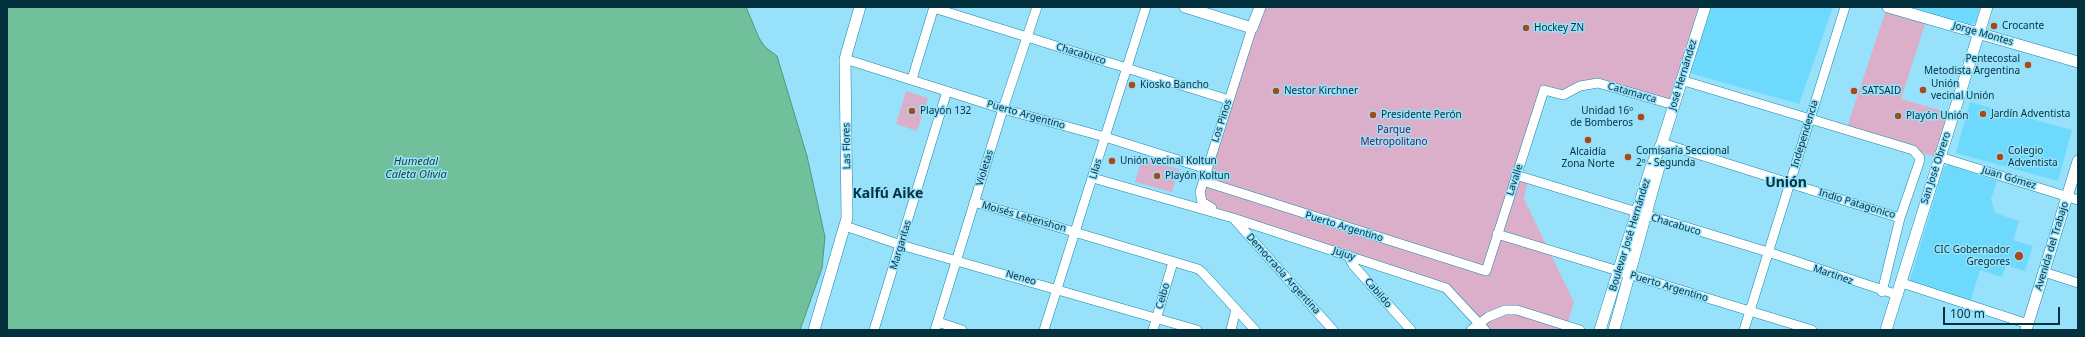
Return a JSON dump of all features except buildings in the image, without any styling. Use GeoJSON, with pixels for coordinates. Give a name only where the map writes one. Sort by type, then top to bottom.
{"type":"FeatureCollection","features":[{"type":"Feature","properties":{"kind":"street","name":"Las Flores"},"geometry":{"type":"LineString","coordinates":[[814,330],[845,226],[848,211],[845,58],[860,7]]}},
{"type":"Feature","properties":{"kind":"street","name":"Violetas"},"geometry":{"type":"LineString","coordinates":[[936,326],[1003,109],[1028,38],[1037,7]]}},
{"type":"Feature","properties":{"kind":"street","name":"Lilas"},"geometry":{"type":"LineString","coordinates":[[1044,330],[1074,231],[1093,178],[1146,7]]}},
{"type":"Feature","properties":{"kind":"street"},"geometry":{"type":"LineString","coordinates":[[1185,7],[1252,28]]}},
{"type":"Feature","properties":{"kind":"street","name":"Los Pinos"},"geometry":{"type":"LineString","coordinates":[[1233,218],[1202,202],[1199,197],[1260,7]]}},
{"type":"Feature","properties":{"kind":"street","name":"Independencia"},"geometry":{"type":"LineString","coordinates":[[1744,330],[1844,7]]}},
{"type":"Feature","properties":{"kind":"street","name":"Jorge Montes"},"geometry":{"type":"LineString","coordinates":[[1888,7],[2078,62]]}},
{"type":"Feature","properties":{"kind":"street","name":"San José Obrero"},"geometry":{"type":"LineString","coordinates":[[1886,330],[1902,283],[1987,7]]}},
{"type":"Feature","properties":{"kind":"street","name":"Chacabuco"},"geometry":{"type":"LineString","coordinates":[[934,8],[1229,100]]}},
{"type":"Feature","properties":{"kind":"street"},"geometry":{"type":"LineString","coordinates":[[912,78],[934,8]]}},
{"type":"Feature","properties":{"kind":"street","name":"José Hernández"},"geometry":{"type":"LineString","coordinates":[[1662,143],[1682,80],[1700,8]]}},
{"type":"Feature","properties":{"kind":"street","name":"Puerto Argentino"},"geometry":{"type":"LineString","coordinates":[[845,58],[912,78],[1003,109],[1207,169]]}},
{"type":"Feature","properties":{"kind":"street"},"geometry":{"type":"LineString","coordinates":[[1682,80],[1810,120]]}},
{"type":"Feature","properties":{"kind":"street","name":"Catamarca"},"geometry":{"type":"LineString","coordinates":[[1544,90],[1563,95],[1580,86],[1598,83],[1674,105]]}},
{"type":"Feature","properties":{"kind":"street","name":"Lavalle"},"geometry":{"type":"LineString","coordinates":[[1486,271],[1544,90]]}},
{"type":"Feature","properties":{"kind":"street","name":"Margaritas"},"geometry":{"type":"LineString","coordinates":[[874,330],[947,91]]}},
{"type":"Feature","properties":{"kind":"street","name":"San José Obrero"},"geometry":{"type":"LineString","coordinates":[[1810,120],[1913,150],[1920,158],[1900,218],[1882,292]]}},
{"type":"Feature","properties":{"kind":"street","name":"Indio Patagonico"},"geometry":{"type":"LineString","coordinates":[[1662,143],[1900,218]]}},
{"type":"Feature","properties":{"kind":"street","name":"Boulevar José Hernández"},"geometry":{"type":"LineString","coordinates":[[1614,330],[1624,273],[1641,215],[1664,150],[1662,143]]}},
{"type":"Feature","properties":{"kind":"street","name":"Juan Gómez"},"geometry":{"type":"LineString","coordinates":[[1940,157],[2073,198]]}},
{"type":"Feature","properties":{"kind":"street","name":"Avenida del Trabajo"},"geometry":{"type":"LineString","coordinates":[[2027,327],[2044,272],[2073,198],[2078,161]]}},
{"type":"Feature","properties":{"kind":"street","name":"Chacabuco"},"geometry":{"type":"LineString","coordinates":[[1516,175],[1641,215],[1768,252]]}},
{"type":"Feature","properties":{"kind":"street","name":"Jujuy"},"geometry":{"type":"LineString","coordinates":[[1093,178],[1233,218],[1446,288],[1485,330]]}},
{"type":"Feature","properties":{"kind":"street","name":"Puerto Argentino"},"geometry":{"type":"LineString","coordinates":[[1203,181],[1486,271]]}},
{"type":"Feature","properties":{"kind":"street","name":"Moisés Lebenshon"},"geometry":{"type":"LineString","coordinates":[[974,202],[1074,231],[1118,247],[1173,262],[1202,272],[1236,309]]}},
{"type":"Feature","properties":{"kind":"street","name":"Democracia Argentina"},"geometry":{"type":"LineString","coordinates":[[1233,218],[1333,330]]}},
{"type":"Feature","properties":{"kind":"street","name":"Neneo"},"geometry":{"type":"LineString","coordinates":[[845,226],[901,245],[957,259],[1197,330]]}},
{"type":"Feature","properties":{"kind":"street","name":"Puerto Argentino"},"geometry":{"type":"LineString","coordinates":[[1498,234],[1812,330]]}},
{"type":"Feature","properties":{"kind":"street","name":"Martinez"},"geometry":{"type":"LineString","coordinates":[[1768,252],[1882,292],[1898,295]]}},
{"type":"Feature","properties":{"kind":"street","name":"Cabildo"},"geometry":{"type":"LineString","coordinates":[[1348,255],[1353,265],[1410,330]]}},
{"type":"Feature","properties":{"kind":"street","name":"Ceibo"},"geometry":{"type":"LineString","coordinates":[[1153,330],[1173,262]]}},
{"type":"Feature","properties":{"kind":"street"},"geometry":{"type":"LineString","coordinates":[[2044,272],[2078,283]]}},
{"type":"Feature","properties":{"kind":"street","name":"Boulevar José Hernández"},"geometry":{"type":"LineString","coordinates":[[1600,330],[1624,273]]}},
{"type":"Feature","properties":{"kind":"street"},"geometry":{"type":"LineString","coordinates":[[1902,283],[2027,327]]}},
{"type":"Feature","properties":{"kind":"street"},"geometry":{"type":"LineString","coordinates":[[1231,330],[1236,309]]}},
{"type":"Feature","properties":{"kind":"street"},"geometry":{"type":"LineString","coordinates":[[1236,309],[1255,330]]}},
{"type":"Feature","properties":{"kind":"street"},"geometry":{"type":"LineString","coordinates":[[1471,330],[1478,323],[1500,311],[1517,310],[1580,330]]}},
{"type":"Feature","properties":{"kind":"street"},"geometry":{"type":"LineString","coordinates":[[936,326],[962,330]]}},
{"type":"Feature","properties":{"kind":"shaded area"},"geometry":{"type":"Polygon","coordinates":[[[1711,7],[1833,7],[1799,104],[1690,73],[1711,7]]]}},
{"type":"Feature","properties":{"kind":"shaded area"},"geometry":{"type":"Polygon","coordinates":[[[1912,7],[1980,7],[1976,22],[1969,25],[1912,7]]]}},
{"type":"Feature","properties":{"kind":"shaded area"},"geometry":{"type":"Polygon","coordinates":[[[1970,102],[2072,130],[2058,181],[1956,153],[1970,102]]]}},
{"type":"Feature","properties":{"kind":"shaded area"},"geometry":{"type":"Polygon","coordinates":[[[1949,165],[1997,181],[1991,199],[1995,213],[2019,221],[2013,240],[2033,246],[2025,271],[2006,265],[2002,277],[1980,270],[1970,303],[1916,284],[1910,280],[1944,167],[1949,165]]]}},
{"type":"Feature","properties":{"kind":"green space","name":"Parque Metropolitano"},"geometry":{"type":"Polygon","coordinates":[[[1260,7],[1705,7],[1674,105],[1598,83],[1563,95],[1544,90],[1516,175],[1528,179],[1524,199],[1574,302],[1567,326],[1580,330],[1485,330],[1446,288],[1233,218],[1206,205],[1200,192],[1260,7]]]}},
{"type":"Feature","properties":{"kind":"green space"},"geometry":{"type":"Polygon","coordinates":[[[1887,7],[1927,18],[1901,99],[1953,114],[1936,157],[1846,130],[1887,7]]]}},
{"type":"Feature","properties":{"kind":"green space","name":"Playón 132"},"geometry":{"type":"Polygon","coordinates":[[[906,91],[928,98],[917,131],[896,124],[906,91]]]}},
{"type":"Feature","properties":{"kind":"green space","name":"Playón Koltun"},"geometry":{"type":"Polygon","coordinates":[[[1142,159],[1179,169],[1172,192],[1135,182],[1142,159]]]}},
{"type":"Feature","properties":{"kind":"water","name":"Humedal Caleta Olivia"},"geometry":{"type":"Polygon","coordinates":[[[7,7],[746,7],[759,38],[765,47],[777,56],[807,156],[825,237],[822,268],[800,330],[7,330],[7,7]]]}},
{"type":"Feature","properties":{"kind":"place","name":"Crocante"},"geometry":{"type":"Point","coordinates":[1994,26]}},
{"type":"Feature","properties":{"kind":"place","name":"Hockey ZN"},"geometry":{"type":"Point","coordinates":[1526,28]}},
{"type":"Feature","properties":{"kind":"place","name":"Pentecostal Metodista Argentina"},"geometry":{"type":"Point","coordinates":[2028,65]}},
{"type":"Feature","properties":{"kind":"place","name":"Kiosko Bancho"},"geometry":{"type":"Point","coordinates":[1132,85]}},
{"type":"Feature","properties":{"kind":"place","name":"Unión vecinal Unión"},"geometry":{"type":"Point","coordinates":[1923,90]}},
{"type":"Feature","properties":{"kind":"place","name":"Nestor Kirchner"},"geometry":{"type":"Point","coordinates":[1276,91]}},
{"type":"Feature","properties":{"kind":"place","name":"SATSAID"},"geometry":{"type":"Point","coordinates":[1854,91]}},
{"type":"Feature","properties":{"kind":"place","name":"Playón 132"},"geometry":{"type":"Point","coordinates":[912,111]}},
{"type":"Feature","properties":{"kind":"place","name":"Jardín Adventista"},"geometry":{"type":"Point","coordinates":[1983,114]}},
{"type":"Feature","properties":{"kind":"place","name":"Presidente Perón"},"geometry":{"type":"Point","coordinates":[1373,115]}},
{"type":"Feature","properties":{"kind":"place","name":"Playón Unión"},"geometry":{"type":"Point","coordinates":[1898,116]}},
{"type":"Feature","properties":{"kind":"place","name":"Unidad 16º de Bomberos"},"geometry":{"type":"Point","coordinates":[1641,117]}},
{"type":"Feature","properties":{"kind":"place","name":"Alcaidía Zona Norte"},"geometry":{"type":"Point","coordinates":[1588,140]}},
{"type":"Feature","properties":{"kind":"place","name":"Comisaría Seccional 2º - Segunda"},"geometry":{"type":"Point","coordinates":[1628,157]}},
{"type":"Feature","properties":{"kind":"place","name":"Colegio Adventista"},"geometry":{"type":"Point","coordinates":[2000,157]}},
{"type":"Feature","properties":{"kind":"place","name":"Unión vecinal Koltun"},"geometry":{"type":"Point","coordinates":[1112,161]}},
{"type":"Feature","properties":{"kind":"place","name":"Playón Koltun"},"geometry":{"type":"Point","coordinates":[1157,176]}},
{"type":"Feature","properties":{"kind":"place","name":"CIC Gobernador Gregores"},"geometry":{"type":"Point","coordinates":[2019,256]}},
{"type":"Feature","properties":{"kind":"district","name":"Unión"},"geometry":{"type":"Point","coordinates":[1786,183]}},
{"type":"Feature","properties":{"kind":"district","name":"Kalfú Aike"},"geometry":{"type":"Point","coordinates":[888,194]}}]}
